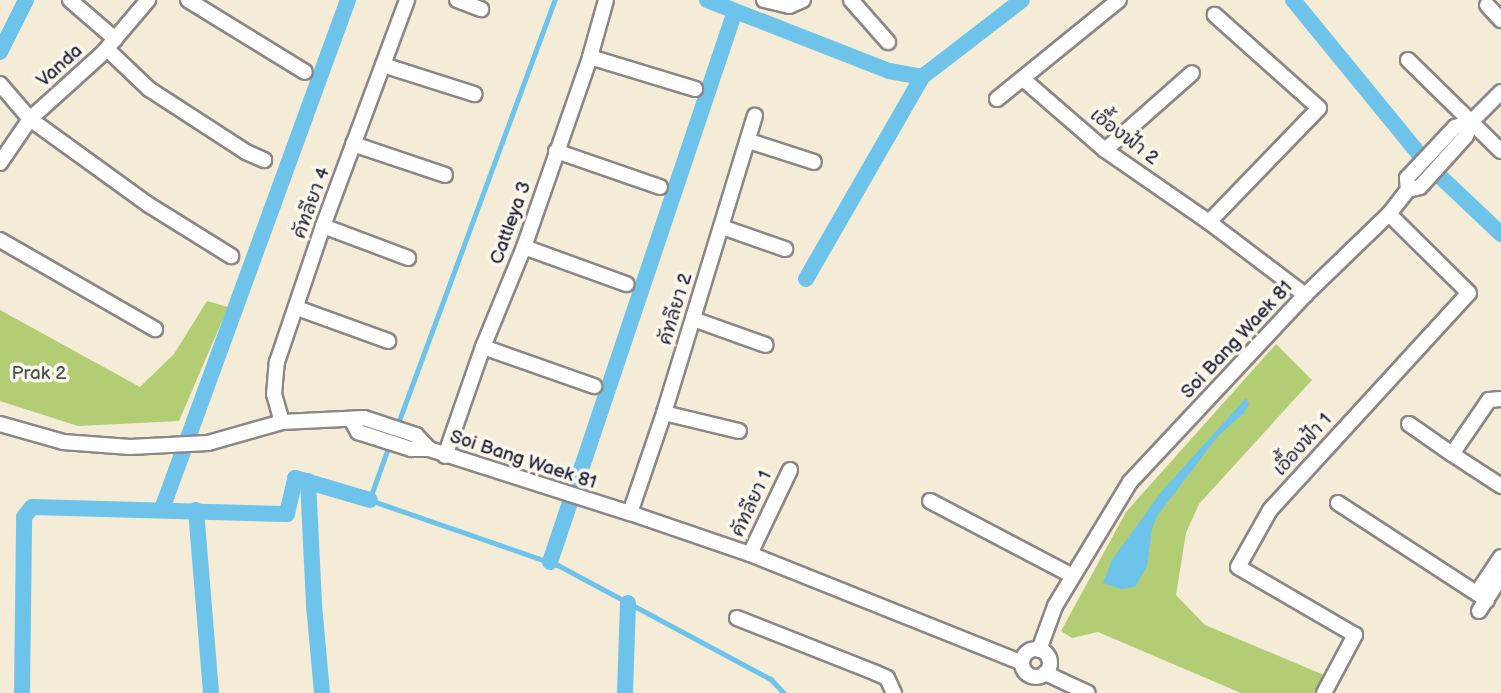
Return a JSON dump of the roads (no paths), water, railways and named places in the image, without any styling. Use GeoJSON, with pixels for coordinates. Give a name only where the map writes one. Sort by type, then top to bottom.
{"type":"FeatureCollection","features":[{"type":"Feature","properties":{"kind":"street"},"geometry":{"type":"LineString","coordinates":[[70,0],[149,89],[246,152],[264,160]]}},
{"type":"Feature","properties":{"kind":"street","name":"Vanda"},"geometry":{"type":"LineString","coordinates":[[0,163],[30,119],[111,44],[148,0]]}},
{"type":"Feature","properties":{"kind":"street"},"geometry":{"type":"LineString","coordinates":[[188,0],[305,72]]}},
{"type":"Feature","properties":{"kind":"street","name":"คัทลียา 4"},"geometry":{"type":"LineString","coordinates":[[282,422],[274,394],[277,362],[323,226],[407,0]]}},
{"type":"Feature","properties":{"kind":"street"},"geometry":{"type":"LineString","coordinates":[[457,0],[481,9]]}},
{"type":"Feature","properties":{"kind":"street","name":"Cattleya 3"},"geometry":{"type":"LineString","coordinates":[[445,456],[483,347],[524,247],[590,57],[606,0]]}},
{"type":"Feature","properties":{"kind":"street"},"geometry":{"type":"LineString","coordinates":[[764,0],[766,3],[789,6],[803,0]]}},
{"type":"Feature","properties":{"kind":"street"},"geometry":{"type":"LineString","coordinates":[[851,0],[888,42]]}},
{"type":"Feature","properties":{"kind":"street"},"geometry":{"type":"LineString","coordinates":[[997,99],[1119,0]]}},
{"type":"Feature","properties":{"kind":"street"},"geometry":{"type":"LineString","coordinates":[[1487,5],[1501,20]]}},
{"type":"Feature","properties":{"kind":"street"},"geometry":{"type":"LineString","coordinates":[[1209,222],[1319,108],[1215,15]]}},
{"type":"Feature","properties":{"kind":"street"},"geometry":{"type":"LineString","coordinates":[[590,57],[695,89]]}},
{"type":"Feature","properties":{"kind":"street"},"geometry":{"type":"LineString","coordinates":[[1408,60],[1501,151]]}},
{"type":"Feature","properties":{"kind":"street"},"geometry":{"type":"LineString","coordinates":[[383,65],[474,94]]}},
{"type":"Feature","properties":{"kind":"street"},"geometry":{"type":"LineString","coordinates":[[1105,150],[1192,73]]}},
{"type":"Feature","properties":{"kind":"street","name":"เอื้องฟ้า 2"},"geometry":{"type":"LineString","coordinates":[[1023,79],[1105,150],[1209,222],[1305,295]]}},
{"type":"Feature","properties":{"kind":"street"},"geometry":{"type":"LineString","coordinates":[[0,84],[30,119],[149,205],[231,256]]}},
{"type":"Feature","properties":{"kind":"street"},"geometry":{"type":"LineString","coordinates":[[1472,121],[1501,92]]}},
{"type":"Feature","properties":{"kind":"street","name":"คัทลียา 2"},"geometry":{"type":"LineString","coordinates":[[630,513],[664,413],[755,116]]}},
{"type":"Feature","properties":{"kind":"street","name":"Soi Bang Waek 81"},"geometry":{"type":"LineString","coordinates":[[1039,650],[1055,606],[1130,482],[1305,295],[1389,214],[1411,185],[1472,121]]}},
{"type":"Feature","properties":{"kind":"street"},"geometry":{"type":"LineString","coordinates":[[749,141],[814,162]]}},
{"type":"Feature","properties":{"kind":"street"},"geometry":{"type":"LineString","coordinates":[[354,144],[445,176]]}},
{"type":"Feature","properties":{"kind":"street"},"geometry":{"type":"LineString","coordinates":[[556,151],[660,187]]}},
{"type":"Feature","properties":{"kind":"street","name":"เอื้องฟ้า 1"},"geometry":{"type":"LineString","coordinates":[[1324,693],[1355,635],[1238,567],[1270,510],[1469,293],[1389,214]]}},
{"type":"Feature","properties":{"kind":"street"},"geometry":{"type":"LineString","coordinates":[[323,226],[408,258]]}},
{"type":"Feature","properties":{"kind":"street"},"geometry":{"type":"LineString","coordinates":[[722,227],[785,248]]}},
{"type":"Feature","properties":{"kind":"street"},"geometry":{"type":"LineString","coordinates":[[0,240],[155,329]]}},
{"type":"Feature","properties":{"kind":"street"},"geometry":{"type":"LineString","coordinates":[[524,247],[626,284]]}},
{"type":"Feature","properties":{"kind":"street"},"geometry":{"type":"LineString","coordinates":[[297,308],[388,341]]}},
{"type":"Feature","properties":{"kind":"street"},"geometry":{"type":"LineString","coordinates":[[693,319],[766,345]]}},
{"type":"Feature","properties":{"kind":"street"},"geometry":{"type":"LineString","coordinates":[[483,347],[594,386]]}},
{"type":"Feature","properties":{"kind":"street"},"geometry":{"type":"LineString","coordinates":[[1452,454],[1489,400],[1501,400]]}},
{"type":"Feature","properties":{"kind":"street"},"geometry":{"type":"LineString","coordinates":[[664,413],[739,431]]}},
{"type":"Feature","properties":{"kind":"street","name":"Soi Bang Waek 81"},"geometry":{"type":"LineString","coordinates":[[0,424],[63,442],[96,446],[208,443],[282,422],[358,424],[414,442],[445,456],[630,513],[750,554],[1022,663]]}},
{"type":"Feature","properties":{"kind":"street"},"geometry":{"type":"LineString","coordinates":[[1409,424],[1501,486]]}},
{"type":"Feature","properties":{"kind":"street","name":"คัทลียา 1"},"geometry":{"type":"LineString","coordinates":[[750,554],[790,470]]}},
{"type":"Feature","properties":{"kind":"street"},"geometry":{"type":"LineString","coordinates":[[930,501],[1073,576]]}},
{"type":"Feature","properties":{"kind":"street"},"geometry":{"type":"LineString","coordinates":[[1338,502],[1481,601]]}},
{"type":"Feature","properties":{"kind":"street"},"geometry":{"type":"LineString","coordinates":[[1481,601],[1501,557]]}},
{"type":"Feature","properties":{"kind":"street"},"geometry":{"type":"LineString","coordinates":[[1481,601],[1501,577]]}},
{"type":"Feature","properties":{"kind":"street"},"geometry":{"type":"LineString","coordinates":[[737,618],[887,678],[894,693]]}},
{"type":"Feature","properties":{"kind":"street"},"geometry":{"type":"LineString","coordinates":[[1045,673],[1049,661],[1039,650],[1028,651],[1022,663],[1025,671],[1032,676],[1045,673],[1088,693]]}},
{"type":"Feature","properties":{"kind":"water"},"geometry":{"type":"Polygon","coordinates":[[[1246,398],[1249,404],[1244,413],[1218,436],[1157,516],[1152,529],[1147,566],[1135,587],[1121,589],[1103,583],[1112,560],[1162,491],[1246,398]]]}},
{"type":"Feature","properties":{"kind":"waterway"},"geometry":{"type":"LineString","coordinates":[[0,52],[26,0]]}},
{"type":"Feature","properties":{"kind":"waterway"},"geometry":{"type":"LineString","coordinates":[[162,509],[348,0]]}},
{"type":"Feature","properties":{"kind":"waterway"},"geometry":{"type":"LineString","coordinates":[[397,426],[555,0]]}},
{"type":"Feature","properties":{"kind":"waterway"},"geometry":{"type":"LineString","coordinates":[[707,0],[889,71],[922,77],[1022,0]]}},
{"type":"Feature","properties":{"kind":"waterway"},"geometry":{"type":"LineString","coordinates":[[1293,0],[1429,166],[1501,234]]}},
{"type":"Feature","properties":{"kind":"waterway"},"geometry":{"type":"LineString","coordinates":[[550,562],[735,11]]}},
{"type":"Feature","properties":{"kind":"waterway"},"geometry":{"type":"LineString","coordinates":[[806,279],[922,77]]}},
{"type":"Feature","properties":{"kind":"waterway"},"geometry":{"type":"LineString","coordinates":[[390,444],[370,500],[558,565],[771,679],[784,693]]}},
{"type":"Feature","properties":{"kind":"waterway"},"geometry":{"type":"LineString","coordinates":[[22,693],[24,517],[32,507],[287,514],[295,478],[370,500]]}},
{"type":"Feature","properties":{"kind":"waterway"},"geometry":{"type":"LineString","coordinates":[[308,481],[314,605],[322,693]]}},
{"type":"Feature","properties":{"kind":"waterway"},"geometry":{"type":"LineString","coordinates":[[196,510],[211,693]]}},
{"type":"Feature","properties":{"kind":"waterway"},"geometry":{"type":"LineString","coordinates":[[625,693],[628,603]]}},
{"type":"Feature","properties":{"kind":"park label","name":"Prak 2"},"geometry":{"type":"Point","coordinates":[39,374]}}]}
